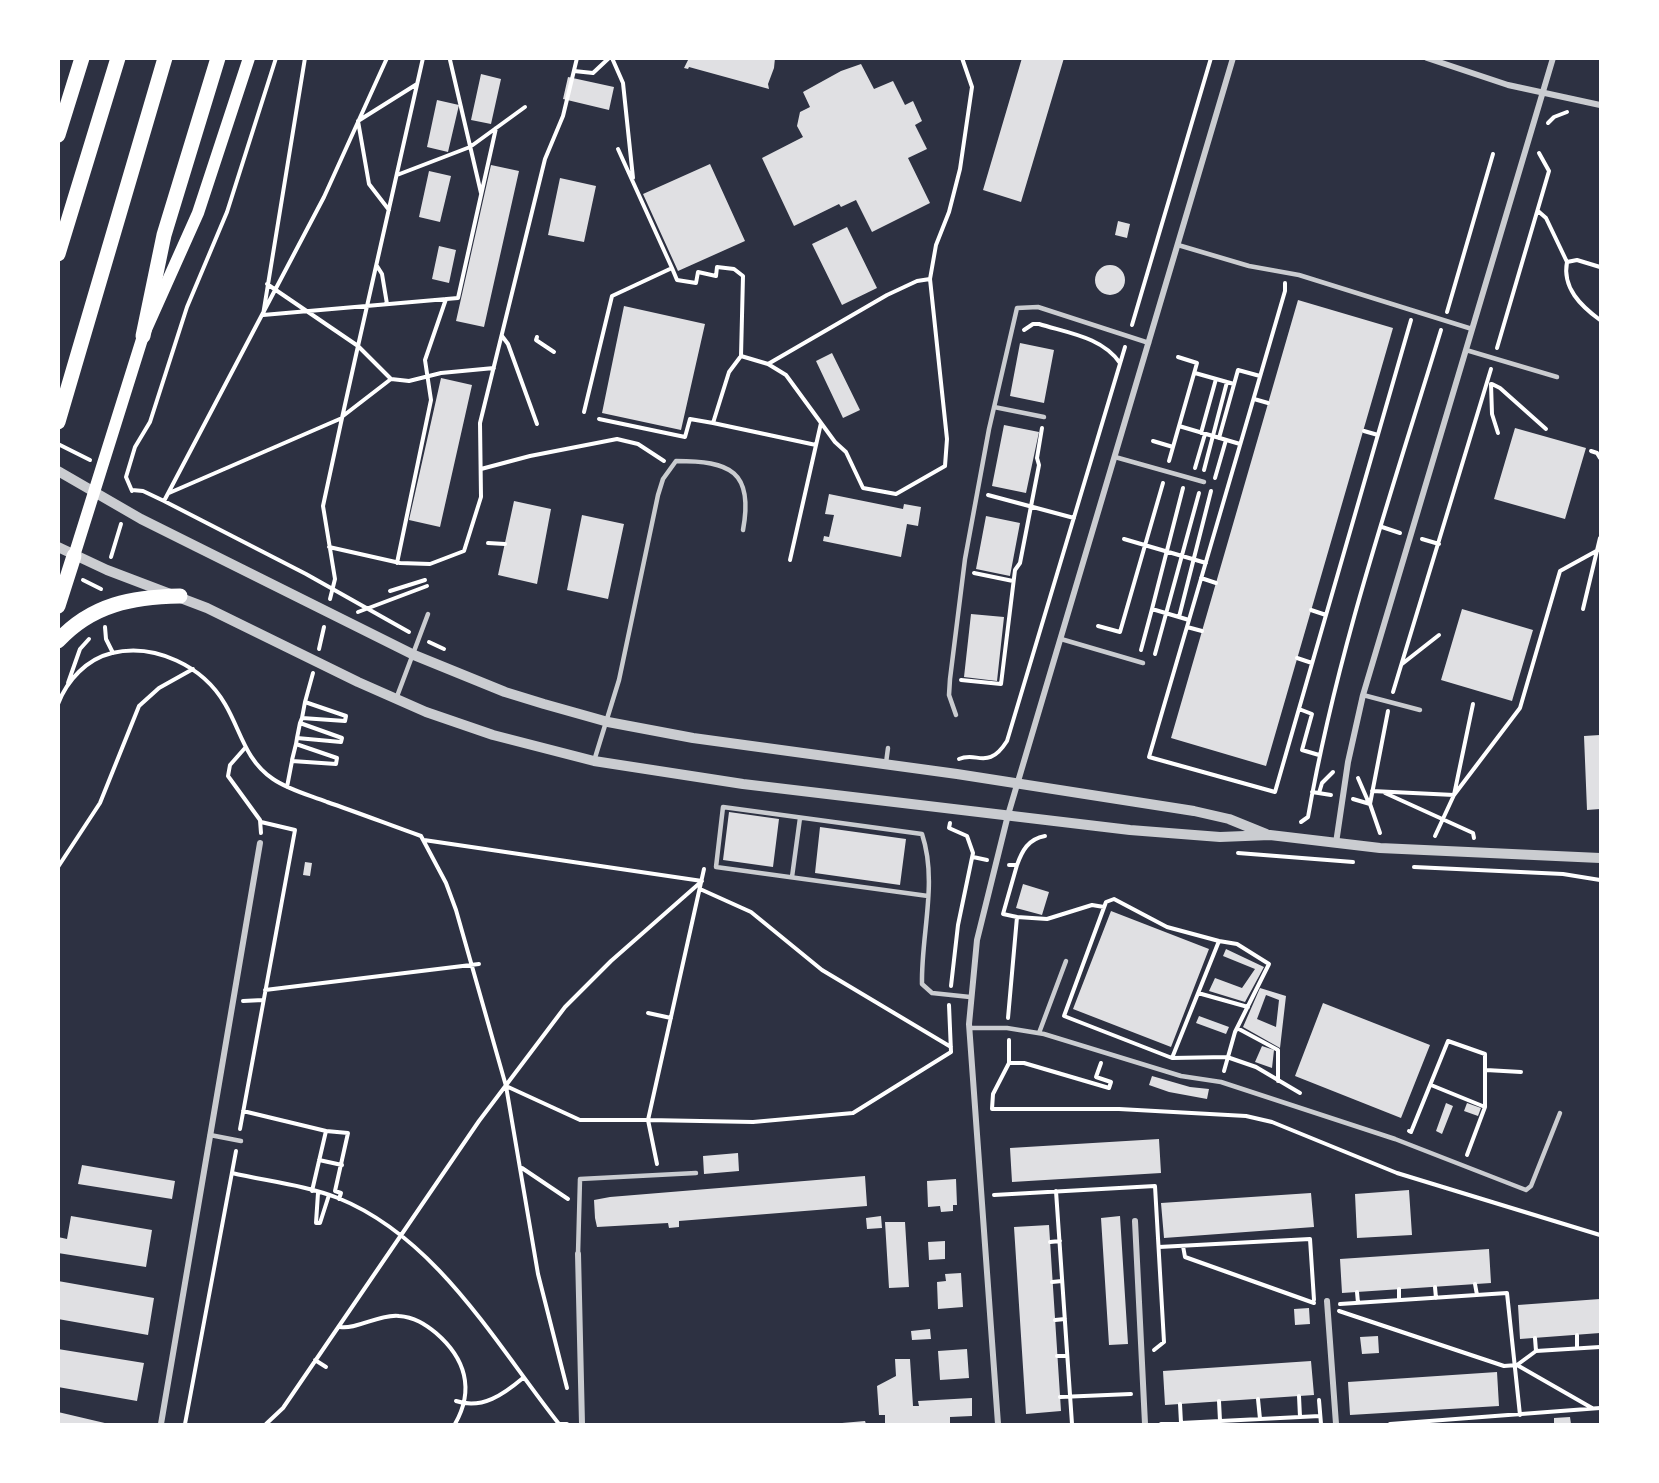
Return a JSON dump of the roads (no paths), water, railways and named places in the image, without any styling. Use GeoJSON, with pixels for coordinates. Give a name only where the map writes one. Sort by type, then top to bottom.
{"type":"FeatureCollection","features":[{"type":"Feature","properties":{"kind":"main road"},"geometry":{"type":"LineString","coordinates":[[58,135],[82,58]]}},
{"type":"Feature","properties":{"kind":"main road"},"geometry":{"type":"LineString","coordinates":[[58,254],[118,58]]}},
{"type":"Feature","properties":{"kind":"main road"},"geometry":{"type":"LineString","coordinates":[[58,422],[165,58]]}},
{"type":"Feature","properties":{"kind":"main road"},"geometry":{"type":"LineString","coordinates":[[58,606],[143,336],[164,235],[218,58]]}},
{"type":"Feature","properties":{"kind":"main road"},"geometry":{"type":"LineString","coordinates":[[143,336],[198,213],[249,58]]}},
{"type":"Feature","properties":{"kind":"main road"},"geometry":{"type":"LineString","coordinates":[[58,641],[81,622],[124,600],[180,596]]}},
{"type":"Feature","properties":{"kind":"street"},"geometry":{"type":"LineString","coordinates":[[998,1425],[970,1028],[970,997],[977,940],[1017,784],[1233,58]]}},
{"type":"Feature","properties":{"kind":"street"},"geometry":{"type":"LineString","coordinates":[[1427,58],[1493,81],[1600,105]]}},
{"type":"Feature","properties":{"kind":"street"},"geometry":{"type":"LineString","coordinates":[[1336,843],[1342,797],[1363,694],[1553,58]]}},
{"type":"Feature","properties":{"kind":"street"},"geometry":{"type":"LineString","coordinates":[[58,471],[141,519],[414,655],[505,692],[608,722],[693,738],[957,774],[1194,811],[1229,819],[1270,835]]}},
{"type":"Feature","properties":{"kind":"street"},"geometry":{"type":"LineString","coordinates":[[58,547],[74,556],[180,596],[396,699],[493,735],[594,761],[743,784],[1164,833],[1220,837],[1270,835],[1380,848],[1600,858]]}},
{"type":"Feature","properties":{"kind":"street"},"geometry":{"type":"LineString","coordinates":[[161,1425],[260,843]]}},
{"type":"Feature","properties":{"kind":"street"},"geometry":{"type":"LineString","coordinates":[[1135,1221],[1145,1425]]}},
{"type":"Feature","properties":{"kind":"street"},"geometry":{"type":"LineString","coordinates":[[578,1254],[582,1425]]}},
{"type":"Feature","properties":{"kind":"street"},"geometry":{"type":"LineString","coordinates":[[1327,1301],[1336,1425]]}},
{"type":"Feature","properties":{"kind":"lane"},"geometry":{"type":"LineString","coordinates":[[1178,244],[1240,264],[1299,275],[1472,329]]}},
{"type":"Feature","properties":{"kind":"lane"},"geometry":{"type":"LineString","coordinates":[[956,715],[949,695],[965,559],[994,407],[1017,308],[1038,307],[1149,343]]}},
{"type":"Feature","properties":{"kind":"lane"},"geometry":{"type":"LineString","coordinates":[[1466,350],[1557,377]]}},
{"type":"Feature","properties":{"kind":"lane"},"geometry":{"type":"LineString","coordinates":[[994,407],[1044,417]]}},
{"type":"Feature","properties":{"kind":"lane"},"geometry":{"type":"LineString","coordinates":[[1114,457],[1204,482]]}},
{"type":"Feature","properties":{"kind":"lane"},"geometry":{"type":"LineString","coordinates":[[594,761],[608,722],[619,680],[658,495],[663,479],[676,461],[707,461],[727,467],[743,481],[747,508],[743,530]]}},
{"type":"Feature","properties":{"kind":"lane"},"geometry":{"type":"LineString","coordinates":[[396,699],[428,614]]}},
{"type":"Feature","properties":{"kind":"lane"},"geometry":{"type":"LineString","coordinates":[[1060,639],[1143,663]]}},
{"type":"Feature","properties":{"kind":"lane"},"geometry":{"type":"LineString","coordinates":[[1363,694],[1420,710]]}},
{"type":"Feature","properties":{"kind":"lane"},"geometry":{"type":"LineString","coordinates":[[886,764],[888,748]]}},
{"type":"Feature","properties":{"kind":"lane"},"geometry":{"type":"LineString","coordinates":[[928,896],[716,867],[723,807],[922,834],[928,853],[928,896],[921,955],[922,984],[932,993],[950,997],[970,997]]}},
{"type":"Feature","properties":{"kind":"lane"},"geometry":{"type":"LineString","coordinates":[[792,877],[800,818]]}},
{"type":"Feature","properties":{"kind":"lane"},"geometry":{"type":"LineString","coordinates":[[1039,1033],[1066,961]]}},
{"type":"Feature","properties":{"kind":"lane"},"geometry":{"type":"LineString","coordinates":[[970,1028],[1008,1028],[1039,1033],[1181,1076],[1221,1082],[1395,1139],[1522,1189],[1529,1189],[1560,1113]]}},
{"type":"Feature","properties":{"kind":"lane"},"geometry":{"type":"LineString","coordinates":[[210,1135],[239,1141]]}},
{"type":"Feature","properties":{"kind":"lane"},"geometry":{"type":"LineString","coordinates":[[578,1254],[580,1179],[696,1173]]}}]}
